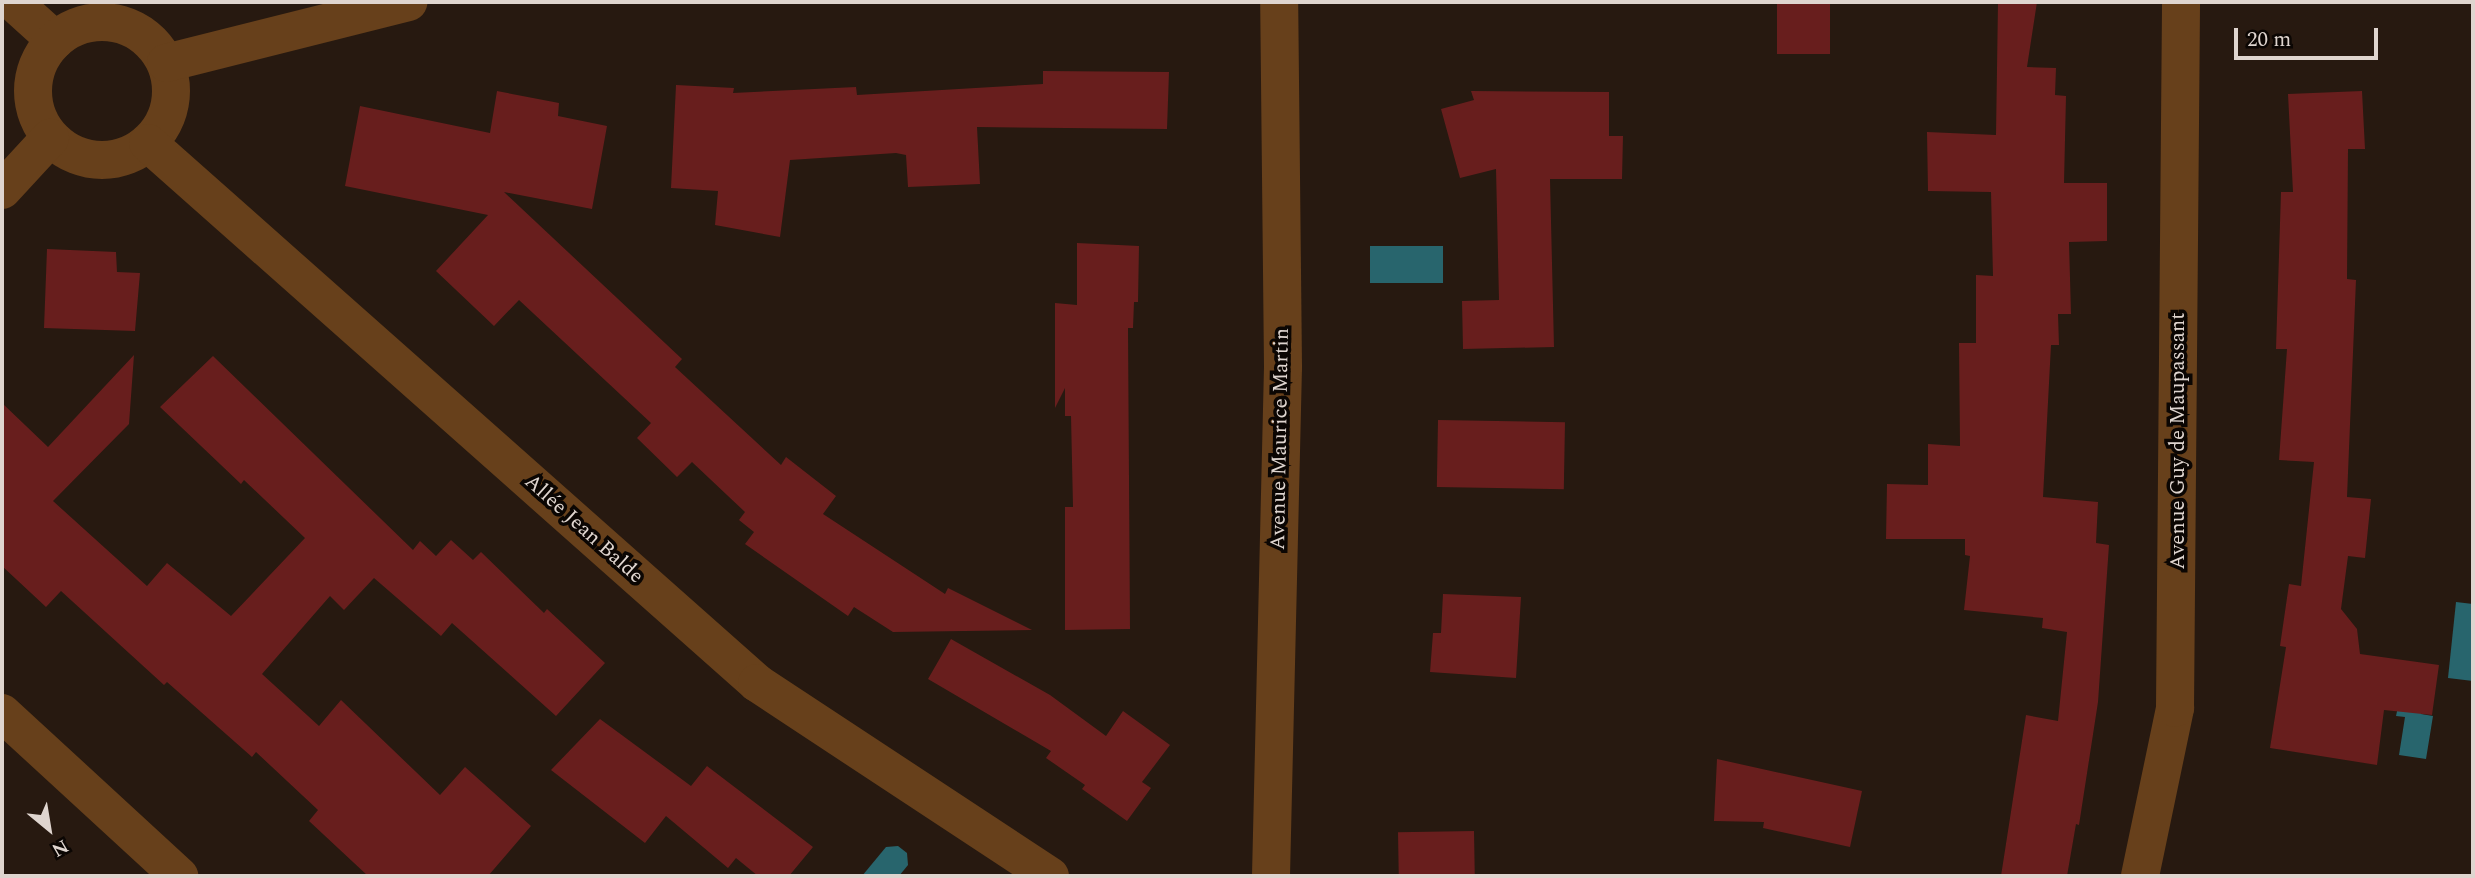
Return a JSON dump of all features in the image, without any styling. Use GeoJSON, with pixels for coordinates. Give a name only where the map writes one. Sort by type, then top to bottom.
{"type":"FeatureCollection","features":[{"type":"Feature","properties":{"kind":"street"},"geometry":{"type":"LineString","coordinates":[[13,2],[55,40]]}},
{"type":"Feature","properties":{"kind":"street"},"geometry":{"type":"LineString","coordinates":[[166,63],[408,2]]}},
{"type":"Feature","properties":{"kind":"street","name":"Avenue Maurice Martin"},"geometry":{"type":"LineString","coordinates":[[1271,876],[1283,367],[1279,2]]}},
{"type":"Feature","properties":{"kind":"street","name":"Avenue Guy de Maupassant"},"geometry":{"type":"LineString","coordinates":[[2140,876],[2175,708],[2181,2]]}},
{"type":"Feature","properties":{"kind":"street"},"geometry":{"type":"LineString","coordinates":[[118,13],[154,45],[166,63],[171,84],[170,106],[162,126],[148,143],[130,155],[109,160],[88,159],[67,152],[50,138],[38,120],[33,99],[34,77],[42,57],[55,40],[118,13]]}},
{"type":"Feature","properties":{"kind":"street"},"geometry":{"type":"LineString","coordinates":[[2,190],[50,138]]}},
{"type":"Feature","properties":{"kind":"street","name":"Allée Jean Balde"},"geometry":{"type":"LineString","coordinates":[[148,143],[757,683],[1050,876]]}},
{"type":"Feature","properties":{"kind":"street"},"geometry":{"type":"LineString","coordinates":[[2,713],[178,876]]}},
{"type":"Feature","properties":{"kind":"water"},"geometry":{"type":"Polygon","coordinates":[[[1370,246],[1443,246],[1443,283],[1370,283],[1370,246]]]}},
{"type":"Feature","properties":{"kind":"water"},"geometry":{"type":"Polygon","coordinates":[[[2456,602],[2473,604],[2473,681],[2448,678],[2456,602]]]}},
{"type":"Feature","properties":{"kind":"water"},"geometry":{"type":"Polygon","coordinates":[[[2399,702],[2423,706],[2421,714],[2433,716],[2426,759],[2399,755],[2405,717],[2396,716],[2399,702]]]}},
{"type":"Feature","properties":{"kind":"water"},"geometry":{"type":"Polygon","coordinates":[[[898,846],[907,853],[908,865],[899,876],[862,876],[886,847],[898,846]]]}},
{"type":"Feature","properties":{"kind":"building"},"geometry":{"type":"Polygon","coordinates":[[[1777,2],[1830,2],[1830,54],[1777,54],[1777,2]]]}},
{"type":"Feature","properties":{"kind":"building"},"geometry":{"type":"Polygon","coordinates":[[[1998,2],[2037,2],[2027,67],[2056,68],[2055,95],[2066,96],[2064,183],[2107,183],[2107,241],[2069,242],[2071,314],[2058,314],[2059,345],[2051,345],[2043,497],[2098,502],[2096,543],[2109,545],[2098,702],[2079,825],[2076,824],[2067,876],[2001,876],[2026,715],[2058,721],[2067,632],[2042,628],[2043,618],[1964,610],[1970,556],[1965,555],[1965,539],[1886,539],[1887,484],[1928,485],[1928,444],[1960,446],[1959,343],[1976,343],[1976,275],[1993,276],[1991,192],[1928,191],[1927,132],[1996,135],[1998,2]]]}},
{"type":"Feature","properties":{"kind":"building"},"geometry":{"type":"Polygon","coordinates":[[[1043,71],[1169,72],[1167,129],[977,127],[980,184],[908,187],[906,155],[896,153],[790,160],[780,237],[715,225],[718,191],[671,188],[676,85],[734,88],[733,93],[856,87],[857,95],[1043,84],[1043,71]]]}},
{"type":"Feature","properties":{"kind":"building"},"geometry":{"type":"Polygon","coordinates":[[[497,91],[559,103],[558,116],[607,126],[592,209],[504,192],[682,359],[675,367],[781,465],[786,457],[836,496],[823,514],[945,594],[948,588],[1032,630],[893,632],[854,607],[848,616],[745,544],[754,532],[739,520],[745,512],[692,462],[677,477],[637,438],[651,423],[519,300],[494,326],[436,271],[488,215],[345,186],[360,106],[490,133],[497,91]]]}},
{"type":"Feature","properties":{"kind":"building"},"geometry":{"type":"Polygon","coordinates":[[[1471,91],[1609,92],[1609,136],[1623,136],[1622,179],[1550,179],[1554,347],[1463,349],[1462,301],[1499,300],[1496,169],[1460,178],[1441,109],[1474,100],[1471,91]]]}},
{"type":"Feature","properties":{"kind":"building"},"geometry":{"type":"Polygon","coordinates":[[[2362,91],[2365,149],[2348,149],[2347,279],[2356,280],[2347,497],[2371,499],[2365,558],[2348,556],[2341,609],[2357,629],[2360,654],[2439,665],[2432,715],[2384,710],[2377,765],[2270,748],[2286,647],[2280,646],[2289,584],[2301,586],[2314,462],[2279,460],[2287,349],[2276,349],[2281,192],[2293,192],[2288,94],[2362,91]]]}},
{"type":"Feature","properties":{"kind":"building"},"geometry":{"type":"Polygon","coordinates":[[[1077,243],[1139,246],[1138,302],[1134,302],[1133,328],[1128,328],[1130,629],[1065,630],[1065,507],[1073,507],[1071,416],[1065,416],[1065,388],[1055,408],[1055,303],[1077,305],[1077,243]]]}},
{"type":"Feature","properties":{"kind":"building"},"geometry":{"type":"Polygon","coordinates":[[[47,249],[116,252],[117,272],[140,273],[135,331],[44,328],[47,249]]]}},
{"type":"Feature","properties":{"kind":"building"},"geometry":{"type":"Polygon","coordinates":[[[134,355],[129,424],[53,501],[147,586],[167,563],[231,616],[305,538],[244,480],[241,484],[160,407],[213,356],[413,550],[420,541],[436,556],[451,540],[473,560],[481,552],[544,613],[547,609],[605,663],[556,716],[452,623],[441,636],[374,578],[344,610],[330,596],[262,674],[319,726],[341,700],[440,795],[465,767],[531,826],[488,876],[368,876],[309,821],[318,810],[256,752],[252,757],[167,682],[164,685],[61,591],[46,607],[2,566],[2,403],[48,447],[134,355]]]}},
{"type":"Feature","properties":{"kind":"building"},"geometry":{"type":"Polygon","coordinates":[[[1438,420],[1565,422],[1564,489],[1437,487],[1438,420]]]}},
{"type":"Feature","properties":{"kind":"building"},"geometry":{"type":"Polygon","coordinates":[[[1443,594],[1521,597],[1516,678],[1430,672],[1433,633],[1441,633],[1443,594]]]}},
{"type":"Feature","properties":{"kind":"building"},"geometry":{"type":"Polygon","coordinates":[[[951,639],[1050,695],[1106,736],[1123,711],[1170,745],[1142,782],[1151,788],[1127,821],[1082,789],[1085,785],[1046,758],[1051,751],[928,679],[951,639]]]}},
{"type":"Feature","properties":{"kind":"building"},"geometry":{"type":"Polygon","coordinates":[[[600,719],[691,786],[707,766],[813,847],[789,876],[758,876],[736,858],[728,868],[666,816],[645,843],[551,770],[600,719]]]}},
{"type":"Feature","properties":{"kind":"building"},"geometry":{"type":"Polygon","coordinates":[[[1717,759],[1862,791],[1850,847],[1763,828],[1764,822],[1714,821],[1717,759]]]}},
{"type":"Feature","properties":{"kind":"building"},"geometry":{"type":"Polygon","coordinates":[[[1474,831],[1475,876],[1399,876],[1398,832],[1474,831]]]}}]}
